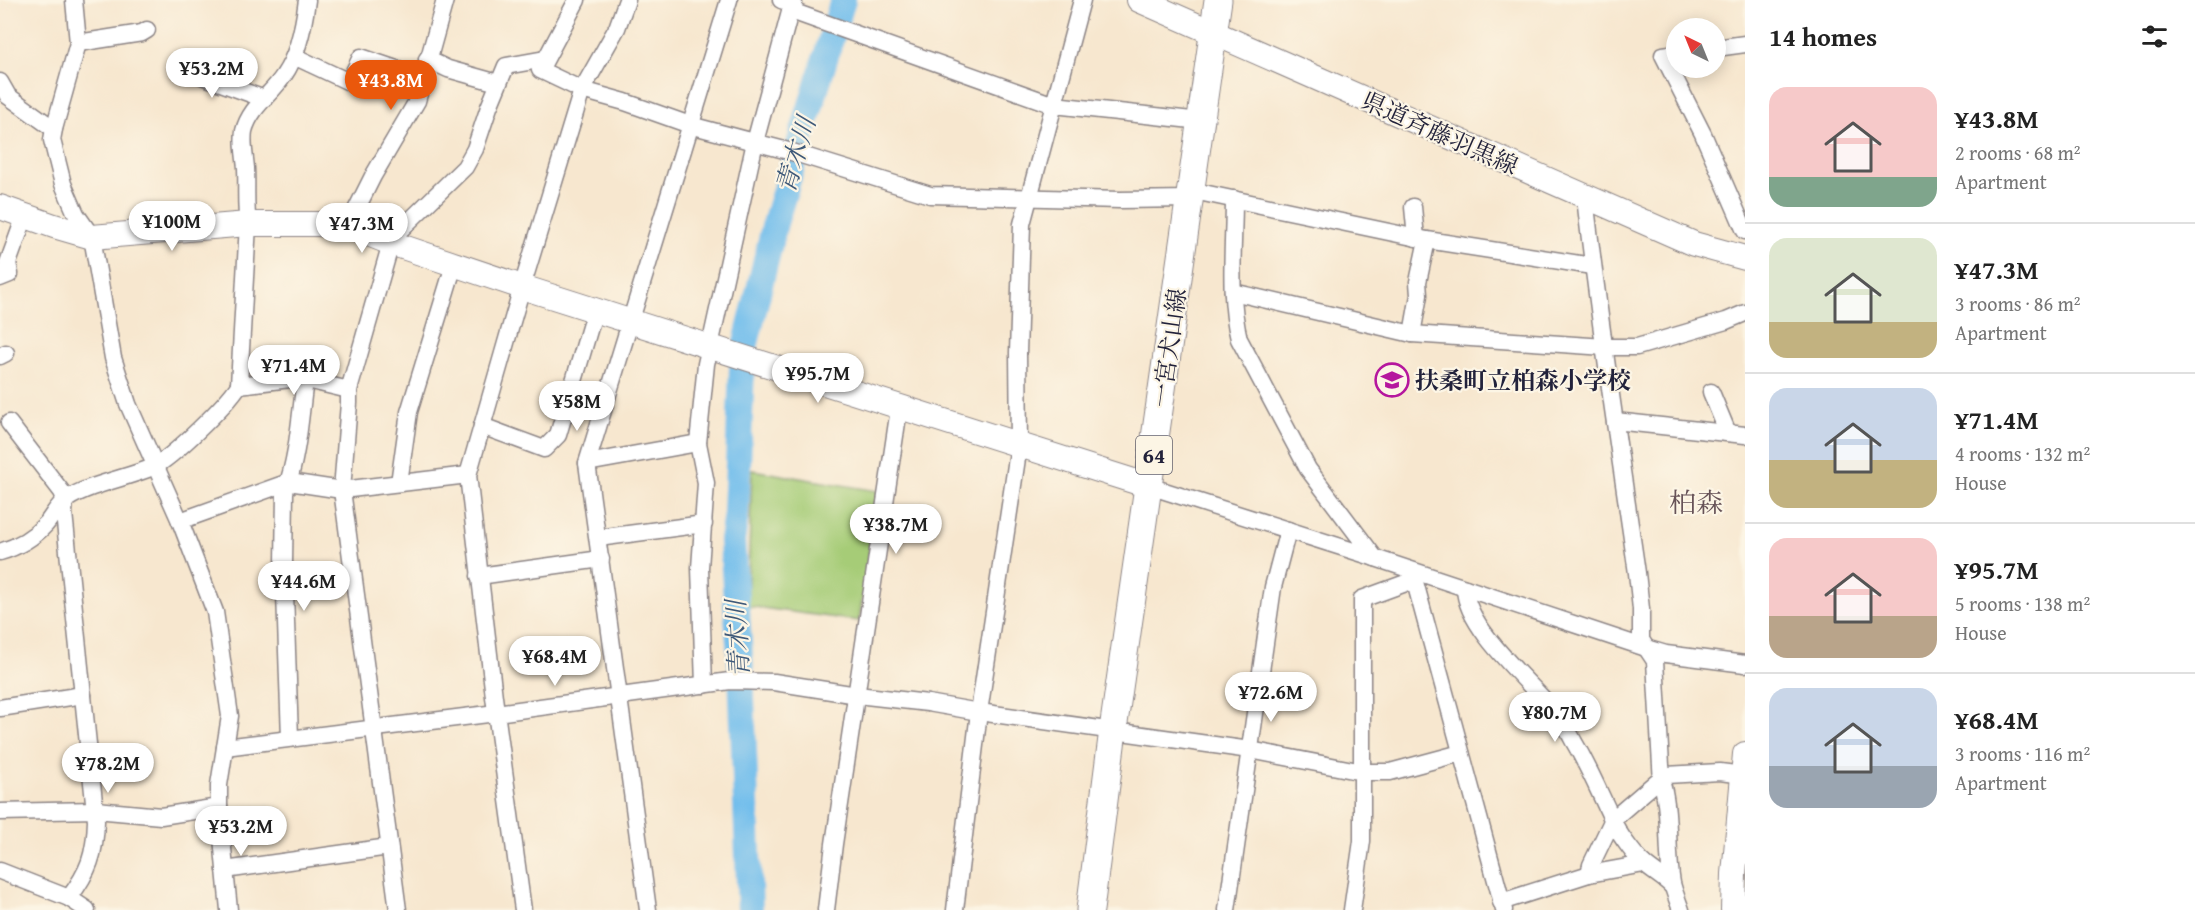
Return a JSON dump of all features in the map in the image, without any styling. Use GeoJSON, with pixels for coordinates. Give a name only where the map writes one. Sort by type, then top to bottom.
{"type":"FeatureCollection","features":[{"type":"Feature","properties":{"kind":"main road","name":"一宮犬山線"},"geometry":{"type":"LineString","coordinates":[[1089,910],[1218,0]]}},
{"type":"Feature","properties":{"kind":"street"},"geometry":{"type":"LineString","coordinates":[[74,0],[78,43],[54,129],[54,148],[63,184],[76,214],[92,237],[113,358],[128,404],[180,521],[215,612],[230,716],[219,785],[229,910]]}},
{"type":"Feature","properties":{"kind":"street"},"geometry":{"type":"LineString","coordinates":[[0,552],[21,544],[45,525],[65,499],[154,466],[205,424],[239,385],[248,224],[244,130],[262,98],[280,82],[293,59],[307,0]]}},
{"type":"Feature","properties":{"kind":"street"},"geometry":{"type":"LineString","coordinates":[[348,226],[415,106],[445,0]]}},
{"type":"Feature","properties":{"kind":"street"},"geometry":{"type":"LineString","coordinates":[[577,0],[540,70],[582,90],[625,102],[690,125],[755,142],[930,195],[1120,200],[1190,194],[1234,199],[1421,239],[1592,266]]}},
{"type":"Feature","properties":{"kind":"street"},"geometry":{"type":"LineString","coordinates":[[523,910],[496,713],[468,475],[582,90],[617,28],[627,0]]}},
{"type":"Feature","properties":{"kind":"street"},"geometry":{"type":"LineString","coordinates":[[648,910],[588,463],[629,322],[729,0]]}},
{"type":"Feature","properties":{"kind":"street"},"geometry":{"type":"LineString","coordinates":[[955,910],[979,712],[1019,445],[1018,353],[1022,224],[1082,0]]}},
{"type":"Feature","properties":{"kind":"street","name":"県道斉藤羽黒線"},"geometry":{"type":"LineString","coordinates":[[1139,0],[1694,244],[1745,258]]}},
{"type":"Feature","properties":{"kind":"street"},"geometry":{"type":"LineString","coordinates":[[790,4],[797,13],[1054,105],[1201,121]]}},
{"type":"Feature","properties":{"kind":"street"},"geometry":{"type":"LineString","coordinates":[[704,685],[700,568],[706,483],[698,443],[706,364],[755,142],[766,106],[790,4]]}},
{"type":"Feature","properties":{"kind":"street"},"geometry":{"type":"LineString","coordinates":[[78,43],[142,33],[147,30]]}},
{"type":"Feature","properties":{"kind":"street"},"geometry":{"type":"LineString","coordinates":[[1726,47],[1745,44]]}},
{"type":"Feature","properties":{"kind":"street"},"geometry":{"type":"LineString","coordinates":[[293,59],[300,59],[349,82],[361,57],[423,78]]}},
{"type":"Feature","properties":{"kind":"street"},"geometry":{"type":"LineString","coordinates":[[427,59],[448,69],[498,83]]}},
{"type":"Feature","properties":{"kind":"street"},"geometry":{"type":"LineString","coordinates":[[189,60],[202,76],[262,98]]}},
{"type":"Feature","properties":{"kind":"street"},"geometry":{"type":"LineString","coordinates":[[398,910],[342,489],[348,390],[395,235],[465,167],[482,133],[506,66],[545,60]]}},
{"type":"Feature","properties":{"kind":"street"},"geometry":{"type":"LineString","coordinates":[[1675,78],[1703,134],[1745,231]]}},
{"type":"Feature","properties":{"kind":"street"},"geometry":{"type":"LineString","coordinates":[[0,82],[8,96],[54,129]]}},
{"type":"Feature","properties":{"kind":"street"},"geometry":{"type":"LineString","coordinates":[[1585,197],[1592,266],[1641,609],[1641,639],[1655,661],[1672,886],[1681,910]]}},
{"type":"Feature","properties":{"kind":"street"},"geometry":{"type":"LineString","coordinates":[[1234,199],[1233,292],[1239,339],[1308,469],[1375,558]]}},
{"type":"Feature","properties":{"kind":"street"},"geometry":{"type":"LineString","coordinates":[[0,207],[92,237],[248,224],[348,226],[391,243],[629,322],[1288,530],[1375,558],[1413,576],[1465,588],[1649,650],[1745,663]]}},
{"type":"Feature","properties":{"kind":"street"},"geometry":{"type":"LineString","coordinates":[[1412,334],[1419,295],[1421,239],[1413,207]]}},
{"type":"Feature","properties":{"kind":"street"},"geometry":{"type":"LineString","coordinates":[[0,278],[10,274],[8,263],[25,216]]}},
{"type":"Feature","properties":{"kind":"street"},"geometry":{"type":"LineString","coordinates":[[399,483],[409,411],[454,264]]}},
{"type":"Feature","properties":{"kind":"street"},"geometry":{"type":"LineString","coordinates":[[1233,292],[1412,334],[1605,347],[1637,347],[1726,321],[1745,313]]}},
{"type":"Feature","properties":{"kind":"street"},"geometry":{"type":"LineString","coordinates":[[482,426],[544,449],[558,435],[595,310]]}},
{"type":"Feature","properties":{"kind":"street"},"geometry":{"type":"LineString","coordinates":[[239,385],[299,378],[348,390]]}},
{"type":"Feature","properties":{"kind":"street"},"geometry":{"type":"LineString","coordinates":[[290,738],[284,564],[285,492],[289,482],[305,380]]}},
{"type":"Feature","properties":{"kind":"street"},"geometry":{"type":"LineString","coordinates":[[1711,392],[1728,433]]}},
{"type":"Feature","properties":{"kind":"street"},"geometry":{"type":"LineString","coordinates":[[826,910],[899,409]]}},
{"type":"Feature","properties":{"kind":"street"},"geometry":{"type":"LineString","coordinates":[[1615,421],[1745,435]]}},
{"type":"Feature","properties":{"kind":"street"},"geometry":{"type":"LineString","coordinates":[[9,423],[65,499],[64,513],[96,810],[96,841],[91,864],[69,898]]}},
{"type":"Feature","properties":{"kind":"street"},"geometry":{"type":"LineString","coordinates":[[588,463],[698,443]]}},
{"type":"Feature","properties":{"kind":"street"},"geometry":{"type":"LineString","coordinates":[[180,521],[289,482],[342,489],[468,475]]}},
{"type":"Feature","properties":{"kind":"street"},"geometry":{"type":"LineString","coordinates":[[598,538],[704,524]]}},
{"type":"Feature","properties":{"kind":"street"},"geometry":{"type":"LineString","coordinates":[[1227,910],[1273,587],[1288,530]]}},
{"type":"Feature","properties":{"kind":"street"},"geometry":{"type":"LineString","coordinates":[[479,576],[601,559]]}},
{"type":"Feature","properties":{"kind":"street"},"geometry":{"type":"LineString","coordinates":[[1413,576],[1502,906],[1589,874],[1644,864]]}},
{"type":"Feature","properties":{"kind":"street"},"geometry":{"type":"LineString","coordinates":[[1352,910],[1362,841],[1364,772],[1362,599],[1413,576]]}},
{"type":"Feature","properties":{"kind":"street"},"geometry":{"type":"LineString","coordinates":[[1465,588],[1465,596],[1471,613],[1486,634],[1559,716],[1617,828],[1644,864],[1672,886]]}},
{"type":"Feature","properties":{"kind":"street"},"geometry":{"type":"LineString","coordinates":[[225,747],[730,681],[774,682],[928,703],[1250,750],[1364,772],[1390,772],[1461,753]]}},
{"type":"Feature","properties":{"kind":"street"},"geometry":{"type":"LineString","coordinates":[[0,708],[83,695]]}},
{"type":"Feature","properties":{"kind":"street"},"geometry":{"type":"LineString","coordinates":[[1589,874],[1613,819],[1662,777],[1720,772],[1744,764],[1737,900]]}},
{"type":"Feature","properties":{"kind":"street"},"geometry":{"type":"LineString","coordinates":[[0,812],[96,810],[161,816],[219,807]]}},
{"type":"Feature","properties":{"kind":"street"},"geometry":{"type":"LineString","coordinates":[[225,870],[389,847]]}},
{"type":"Feature","properties":{"kind":"street"},"geometry":{"type":"LineString","coordinates":[[0,871],[69,898],[87,910]]}},
{"type":"Feature","properties":{"kind":"green space"},"geometry":{"type":"Polygon","coordinates":[[[752,470],[878,491],[859,621],[747,606],[752,470]]]}},
{"type":"Feature","properties":{"kind":"waterway","name":"青木川"},"geometry":{"type":"LineString","coordinates":[[745,347],[775,223],[843,0]]}},
{"type":"Feature","properties":{"kind":"waterway","name":"青木川"},"geometry":{"type":"LineString","coordinates":[[742,368],[736,513],[732,541],[741,671],[750,910]]}},
{"type":"Feature","properties":{"kind":"place","name":"扶桑町立柏森小学校"},"geometry":{"type":"Point","coordinates":[1392,380]}},
{"type":"Feature","properties":{"kind":"district","name":"柏森"},"geometry":{"type":"Point","coordinates":[1696,502]}}]}
